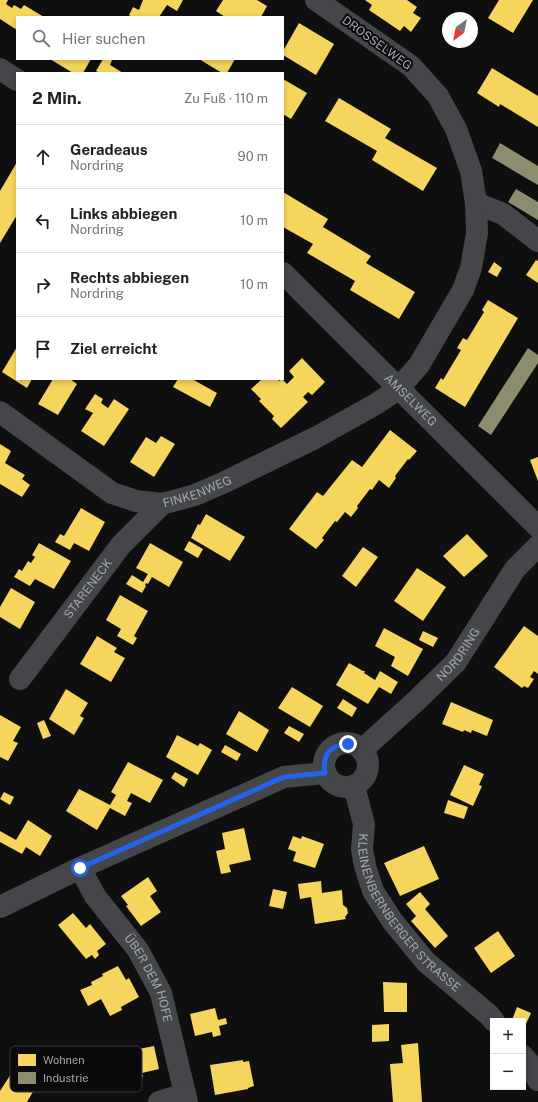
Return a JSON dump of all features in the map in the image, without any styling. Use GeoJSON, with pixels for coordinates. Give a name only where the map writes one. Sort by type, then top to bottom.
{"type":"FeatureCollection","features":[{"type":"Feature","properties":{"kind":"street","name":"DROSSELWEG"},"geometry":{"type":"LineString","coordinates":[[316,0],[411,66],[438,96],[456,129],[471,171],[476,203],[477,233],[471,268],[463,290],[419,364],[398,389]]}},
{"type":"Feature","properties":{"kind":"street"},"geometry":{"type":"LineString","coordinates":[[0,69],[16,79]]}},
{"type":"Feature","properties":{"kind":"street"},"geometry":{"type":"LineString","coordinates":[[476,203],[503,214],[538,242]]}},
{"type":"Feature","properties":{"kind":"street","name":"AMSELWEG"},"geometry":{"type":"LineString","coordinates":[[284,274],[538,527]]}},
{"type":"Feature","properties":{"kind":"street","name":"FINKENWEG"},"geometry":{"type":"LineString","coordinates":[[0,412],[112,493],[136,501],[162,504],[195,495],[238,476],[315,438],[376,404],[398,389]]}},
{"type":"Feature","properties":{"kind":"street","name":"STARENECK"},"geometry":{"type":"LineString","coordinates":[[20,679],[121,545],[162,504]]}},
{"type":"Feature","properties":{"kind":"street","name":"NORDRING"},"geometry":{"type":"LineString","coordinates":[[362,750],[418,700],[456,662],[516,569],[538,546]]}},
{"type":"Feature","properties":{"kind":"street"},"geometry":{"type":"LineString","coordinates":[[341,744],[348,744],[356,745],[362,750],[368,759],[368,770],[363,780],[354,786],[345,788],[337,786],[330,780],[325,773],[324,766],[325,758],[334,747],[341,744]]}},
{"type":"Feature","properties":{"kind":"street"},"geometry":{"type":"LineString","coordinates":[[0,907],[80,868],[284,777],[325,773]]}},
{"type":"Feature","properties":{"kind":"street","name":"KLEINENBERNBERGER STRASSE"},"geometry":{"type":"LineString","coordinates":[[354,786],[364,824],[362,849],[365,866],[373,891],[393,922],[426,962],[492,1018]]}},
{"type":"Feature","properties":{"kind":"street","name":"ÜBER DEM HOFE"},"geometry":{"type":"LineString","coordinates":[[80,868],[95,896],[138,950],[161,993],[186,1098]]}},
{"type":"Feature","properties":{"kind":"street"},"geometry":{"type":"LineString","coordinates":[[526,1059],[538,1080]]}},
{"type":"Feature","properties":{"kind":"street"},"geometry":{"type":"LineString","coordinates":[[159,1102],[186,1098]]}},
{"type":"Feature","properties":{"kind":"building: Wohnen"},"geometry":{"type":"Polygon","coordinates":[[[0,0],[8,0],[6,4],[12,8],[14,5],[21,9],[24,5],[42,16],[16,16],[16,29],[0,19],[0,0]]]}},
{"type":"Feature","properties":{"kind":"building: Wohnen"},"geometry":{"type":"Polygon","coordinates":[[[143,0],[183,0],[177,11],[167,5],[160,16],[129,15],[133,7],[139,10],[143,0]]]}},
{"type":"Feature","properties":{"kind":"building: Wohnen"},"geometry":{"type":"Polygon","coordinates":[[[223,0],[257,0],[267,6],[262,16],[224,16],[216,11],[223,0]]]}},
{"type":"Feature","properties":{"kind":"building: Wohnen"},"geometry":{"type":"Polygon","coordinates":[[[365,0],[407,0],[417,7],[413,13],[421,18],[411,32],[404,26],[400,31],[369,10],[372,5],[365,0]]]}},
{"type":"Feature","properties":{"kind":"building: Wohnen"},"geometry":{"type":"Polygon","coordinates":[[[499,0],[533,0],[513,33],[488,18],[499,0]]]}},
{"type":"Feature","properties":{"kind":"building: Wohnen"},"geometry":{"type":"Polygon","coordinates":[[[299,23],[334,44],[316,75],[284,56],[284,49],[299,23]]]}},
{"type":"Feature","properties":{"kind":"building: Wohnen"},"geometry":{"type":"Polygon","coordinates":[[[52,60],[90,60],[84,72],[71,72],[52,60]]]}},
{"type":"Feature","properties":{"kind":"building: Wohnen"},"geometry":{"type":"Polygon","coordinates":[[[102,60],[112,60],[110,65],[121,72],[98,72],[96,71],[102,60]]]}},
{"type":"Feature","properties":{"kind":"building: Wohnen"},"geometry":{"type":"Polygon","coordinates":[[[201,60],[234,60],[228,72],[220,72],[201,60]]]}},
{"type":"Feature","properties":{"kind":"building: Wohnen"},"geometry":{"type":"Polygon","coordinates":[[[492,68],[538,96],[538,127],[500,104],[499,107],[477,93],[492,68]]]}},
{"type":"Feature","properties":{"kind":"building: Wohnen"},"geometry":{"type":"Polygon","coordinates":[[[284,80],[307,93],[291,119],[284,115],[284,80]]]}},
{"type":"Feature","properties":{"kind":"building: Wohnen"},"geometry":{"type":"Polygon","coordinates":[[[339,98],[391,129],[385,138],[437,168],[423,191],[372,160],[377,151],[325,121],[339,98]]]}},
{"type":"Feature","properties":{"kind":"building: Wohnen"},"geometry":{"type":"Polygon","coordinates":[[[16,164],[16,217],[0,243],[0,191],[16,164]]]}},
{"type":"Feature","properties":{"kind":"building: Wohnen"},"geometry":{"type":"Polygon","coordinates":[[[284,193],[328,219],[323,227],[371,256],[366,263],[415,292],[399,319],[350,290],[355,281],[307,253],[313,244],[284,228],[284,193]]]}},
{"type":"Feature","properties":{"kind":"building: Wohnen"},"geometry":{"type":"Polygon","coordinates":[[[536,260],[538,261],[538,283],[526,275],[536,260]]]}},
{"type":"Feature","properties":{"kind":"building: Wohnen"},"geometry":{"type":"Polygon","coordinates":[[[494,262],[502,268],[497,277],[488,272],[494,262]]]}},
{"type":"Feature","properties":{"kind":"building: Wohnen"},"geometry":{"type":"Polygon","coordinates":[[[488,300],[518,318],[465,407],[435,388],[441,378],[443,380],[461,350],[457,348],[463,338],[467,340],[484,312],[482,310],[488,300]]]}},
{"type":"Feature","properties":{"kind":"building: Wohnen"},"geometry":{"type":"Polygon","coordinates":[[[16,349],[16,380],[31,380],[27,388],[2,372],[16,349]]]}},
{"type":"Feature","properties":{"kind":"building: Wohnen"},"geometry":{"type":"Polygon","coordinates":[[[302,358],[325,382],[312,395],[308,392],[303,397],[308,402],[281,428],[272,419],[274,416],[259,401],[261,399],[251,389],[261,380],[283,380],[287,384],[294,377],[289,371],[302,358]]]}},
{"type":"Feature","properties":{"kind":"building: Wohnen"},"geometry":{"type":"Polygon","coordinates":[[[52,380],[71,380],[77,384],[58,415],[38,404],[52,380]]]}},
{"type":"Feature","properties":{"kind":"building: Wohnen"},"geometry":{"type":"Polygon","coordinates":[[[177,380],[194,380],[217,393],[210,407],[173,387],[177,380]]]}},
{"type":"Feature","properties":{"kind":"building: Wohnen"},"geometry":{"type":"Polygon","coordinates":[[[95,394],[103,399],[101,403],[108,408],[114,399],[129,409],[104,446],[81,431],[93,413],[85,409],[95,394]]]}},
{"type":"Feature","properties":{"kind":"building: Wohnen"},"geometry":{"type":"Polygon","coordinates":[[[390,430],[417,451],[409,460],[408,459],[395,476],[396,478],[389,488],[379,480],[357,506],[358,508],[351,517],[345,512],[337,522],[335,521],[322,538],[324,540],[316,549],[289,529],[317,492],[323,496],[352,460],[362,467],[390,430]]]}},
{"type":"Feature","properties":{"kind":"building: Wohnen"},"geometry":{"type":"Polygon","coordinates":[[[161,436],[175,444],[154,477],[130,462],[146,437],[156,443],[161,436]]]}},
{"type":"Feature","properties":{"kind":"building: Wohnen"},"geometry":{"type":"Polygon","coordinates":[[[0,444],[11,451],[5,463],[25,475],[22,479],[30,485],[22,497],[0,484],[0,444]]]}},
{"type":"Feature","properties":{"kind":"building: Wohnen"},"geometry":{"type":"Polygon","coordinates":[[[538,457],[538,481],[530,460],[538,457]]]}},
{"type":"Feature","properties":{"kind":"building: Wohnen"},"geometry":{"type":"Polygon","coordinates":[[[81,508],[105,522],[89,551],[74,543],[70,550],[55,542],[60,534],[64,536],[81,508]]]}},
{"type":"Feature","properties":{"kind":"building: Wohnen"},"geometry":{"type":"Polygon","coordinates":[[[206,514],[245,537],[230,561],[191,538],[198,524],[200,525],[206,514]]]}},
{"type":"Feature","properties":{"kind":"building: Wohnen"},"geometry":{"type":"Polygon","coordinates":[[[467,534],[488,556],[464,577],[443,556],[467,534]]]}},
{"type":"Feature","properties":{"kind":"building: Wohnen"},"geometry":{"type":"Polygon","coordinates":[[[189,541],[203,549],[198,558],[184,550],[189,541]]]}},
{"type":"Feature","properties":{"kind":"building: Wohnen"},"geometry":{"type":"Polygon","coordinates":[[[39,543],[71,561],[54,589],[35,579],[30,586],[14,577],[19,569],[22,571],[28,561],[31,563],[35,557],[32,555],[39,543]]]}},
{"type":"Feature","properties":{"kind":"building: Wohnen"},"geometry":{"type":"Polygon","coordinates":[[[150,543],[183,562],[169,587],[152,577],[148,584],[146,583],[142,593],[126,584],[132,575],[143,582],[148,574],[136,568],[150,543]]]}},
{"type":"Feature","properties":{"kind":"building: Wohnen"},"geometry":{"type":"Polygon","coordinates":[[[363,547],[378,557],[356,587],[342,576],[363,547]]]}},
{"type":"Feature","properties":{"kind":"building: Wohnen"},"geometry":{"type":"Polygon","coordinates":[[[417,568],[446,587],[423,621],[394,601],[417,568]]]}},
{"type":"Feature","properties":{"kind":"building: Wohnen"},"geometry":{"type":"Polygon","coordinates":[[[11,588],[35,602],[20,629],[0,617],[0,607],[11,588]]]}},
{"type":"Feature","properties":{"kind":"building: Wohnen"},"geometry":{"type":"Polygon","coordinates":[[[120,595],[148,611],[134,636],[137,638],[133,645],[117,636],[121,629],[106,620],[120,595]]]}},
{"type":"Feature","properties":{"kind":"building: Wohnen"},"geometry":{"type":"Polygon","coordinates":[[[524,626],[538,636],[538,674],[534,671],[530,677],[534,679],[528,688],[524,686],[522,688],[494,667],[524,626]]]}},
{"type":"Feature","properties":{"kind":"building: Wohnen"},"geometry":{"type":"Polygon","coordinates":[[[384,628],[423,649],[408,676],[391,666],[395,657],[375,646],[384,628]]]}},
{"type":"Feature","properties":{"kind":"building: Wohnen"},"geometry":{"type":"Polygon","coordinates":[[[423,631],[438,638],[433,647],[419,640],[423,631]]]}},
{"type":"Feature","properties":{"kind":"building: Wohnen"},"geometry":{"type":"Polygon","coordinates":[[[97,636],[117,648],[114,652],[125,658],[111,682],[80,664],[97,636]]]}},
{"type":"Feature","properties":{"kind":"building: Wohnen"},"geometry":{"type":"Polygon","coordinates":[[[349,663],[365,671],[364,673],[375,680],[380,671],[398,682],[391,694],[379,687],[368,704],[336,685],[349,663]]]}},
{"type":"Feature","properties":{"kind":"building: Wohnen"},"geometry":{"type":"Polygon","coordinates":[[[292,687],[323,706],[310,727],[278,708],[292,687]]]}},
{"type":"Feature","properties":{"kind":"building: Wohnen"},"geometry":{"type":"Polygon","coordinates":[[[66,689],[88,703],[80,716],[84,718],[74,735],[49,719],[66,689]]]}},
{"type":"Feature","properties":{"kind":"building: Wohnen"},"geometry":{"type":"Polygon","coordinates":[[[343,699],[357,708],[352,717],[337,708],[343,699]]]}},
{"type":"Feature","properties":{"kind":"building: Wohnen"},"geometry":{"type":"Polygon","coordinates":[[[451,702],[493,720],[487,736],[472,730],[471,733],[464,730],[463,732],[442,724],[451,702]]]}},
{"type":"Feature","properties":{"kind":"building: Wohnen"},"geometry":{"type":"Polygon","coordinates":[[[239,711],[269,730],[257,752],[226,734],[239,711]]]}},
{"type":"Feature","properties":{"kind":"building: Wohnen"},"geometry":{"type":"Polygon","coordinates":[[[0,715],[21,727],[13,741],[18,743],[8,761],[0,757],[0,715]]]}},
{"type":"Feature","properties":{"kind":"building: Wohnen"},"geometry":{"type":"Polygon","coordinates":[[[44,720],[51,736],[43,739],[37,723],[44,720]]]}},
{"type":"Feature","properties":{"kind":"building: Wohnen"},"geometry":{"type":"Polygon","coordinates":[[[289,726],[304,734],[299,742],[284,733],[289,726]]]}},
{"type":"Feature","properties":{"kind":"building: Wohnen"},"geometry":{"type":"Polygon","coordinates":[[[177,735],[198,746],[200,743],[212,750],[198,775],[166,757],[177,735]]]}},
{"type":"Feature","properties":{"kind":"building: Wohnen"},"geometry":{"type":"Polygon","coordinates":[[[225,745],[241,754],[237,761],[221,752],[225,745]]]}},
{"type":"Feature","properties":{"kind":"building: Wohnen"},"geometry":{"type":"Polygon","coordinates":[[[128,762],[163,780],[150,803],[131,793],[127,801],[132,803],[125,816],[110,808],[97,830],[66,811],[79,789],[110,805],[116,795],[111,792],[128,762]]]}},
{"type":"Feature","properties":{"kind":"building: Wohnen"},"geometry":{"type":"Polygon","coordinates":[[[464,765],[484,774],[479,785],[482,786],[473,806],[450,795],[464,765]]]}},
{"type":"Feature","properties":{"kind":"building: Wohnen"},"geometry":{"type":"Polygon","coordinates":[[[175,772],[188,779],[184,787],[171,778],[175,772]]]}},
{"type":"Feature","properties":{"kind":"building: Wohnen"},"geometry":{"type":"Polygon","coordinates":[[[4,792],[14,797],[10,805],[0,799],[4,792]]]}},
{"type":"Feature","properties":{"kind":"building: Wohnen"},"geometry":{"type":"Polygon","coordinates":[[[448,800],[468,807],[464,819],[444,813],[448,800]]]}},
{"type":"Feature","properties":{"kind":"building: Wohnen"},"geometry":{"type":"Polygon","coordinates":[[[28,820],[52,836],[40,856],[26,847],[22,854],[0,842],[0,831],[16,840],[28,820]]]}},
{"type":"Feature","properties":{"kind":"building: Wohnen"},"geometry":{"type":"Polygon","coordinates":[[[244,828],[251,860],[229,865],[231,872],[221,874],[216,851],[225,849],[222,833],[244,828]]]}},
{"type":"Feature","properties":{"kind":"building: Wohnen"},"geometry":{"type":"Polygon","coordinates":[[[293,836],[301,839],[302,836],[324,844],[315,868],[293,861],[296,852],[288,849],[293,836]]]}},
{"type":"Feature","properties":{"kind":"building: Wohnen"},"geometry":{"type":"Polygon","coordinates":[[[424,846],[439,879],[400,896],[384,863],[424,846]]]}},
{"type":"Feature","properties":{"kind":"building: Wohnen"},"geometry":{"type":"Polygon","coordinates":[[[148,877],[157,891],[150,896],[161,912],[141,926],[126,906],[128,905],[121,896],[148,877]]]}},
{"type":"Feature","properties":{"kind":"building: Wohnen"},"geometry":{"type":"Polygon","coordinates":[[[321,881],[322,893],[342,890],[343,905],[347,908],[348,913],[345,917],[346,919],[315,924],[311,897],[300,899],[298,884],[321,881]]]}},
{"type":"Feature","properties":{"kind":"building: Wohnen"},"geometry":{"type":"Polygon","coordinates":[[[273,889],[287,892],[283,909],[269,906],[273,889]]]}},
{"type":"Feature","properties":{"kind":"building: Wohnen"},"geometry":{"type":"Polygon","coordinates":[[[420,892],[430,904],[425,909],[448,936],[435,948],[411,921],[416,916],[406,904],[420,892]]]}},
{"type":"Feature","properties":{"kind":"building: Wohnen"},"geometry":{"type":"Polygon","coordinates":[[[73,913],[86,928],[90,924],[106,944],[97,951],[99,955],[95,959],[92,955],[86,959],[58,925],[73,913]]]}},
{"type":"Feature","properties":{"kind":"building: Wohnen"},"geometry":{"type":"Polygon","coordinates":[[[498,931],[515,956],[491,973],[474,948],[498,931]]]}},
{"type":"Feature","properties":{"kind":"building: Wohnen"},"geometry":{"type":"Polygon","coordinates":[[[118,966],[126,980],[129,978],[139,997],[121,1007],[122,1010],[110,1016],[101,999],[88,1006],[80,990],[92,985],[91,982],[103,976],[102,974],[118,966]]]}},
{"type":"Feature","properties":{"kind":"building: Wohnen"},"geometry":{"type":"Polygon","coordinates":[[[383,982],[407,983],[407,1012],[384,1012],[383,982]]]}},
{"type":"Feature","properties":{"kind":"building: Wohnen"},"geometry":{"type":"Polygon","coordinates":[[[517,1007],[531,1013],[526,1024],[526,1018],[513,1018],[517,1007]]]}},
{"type":"Feature","properties":{"kind":"building: Wohnen"},"geometry":{"type":"Polygon","coordinates":[[[215,1008],[218,1020],[226,1018],[227,1024],[219,1026],[221,1035],[213,1037],[212,1032],[195,1036],[190,1014],[215,1008]]]}},
{"type":"Feature","properties":{"kind":"building: Wohnen"},"geometry":{"type":"Polygon","coordinates":[[[389,1024],[389,1041],[372,1042],[372,1025],[389,1024]]]}},
{"type":"Feature","properties":{"kind":"building: Wohnen"},"geometry":{"type":"Polygon","coordinates":[[[418,1043],[422,1102],[393,1102],[390,1064],[403,1063],[401,1045],[418,1043]]]}},
{"type":"Feature","properties":{"kind":"building: Wohnen"},"geometry":{"type":"Polygon","coordinates":[[[154,1046],[159,1069],[142,1073],[142,1048],[154,1046]]]}},
{"type":"Feature","properties":{"kind":"building: Wohnen"},"geometry":{"type":"Polygon","coordinates":[[[243,1060],[243,1062],[249,1061],[254,1086],[248,1089],[215,1095],[210,1065],[243,1060]]]}},
{"type":"Feature","properties":{"kind":"building: Wohnen"},"geometry":{"type":"Polygon","coordinates":[[[10,1076],[10,1092],[33,1092],[27,1102],[0,1102],[0,1091],[10,1076]]]}},
{"type":"Feature","properties":{"kind":"building: Industrie"},"geometry":{"type":"Polygon","coordinates":[[[500,143],[538,166],[538,185],[492,158],[500,143]]]}},
{"type":"Feature","properties":{"kind":"building: Industrie"},"geometry":{"type":"Polygon","coordinates":[[[516,189],[538,202],[538,220],[508,202],[516,189]]]}},
{"type":"Feature","properties":{"kind":"building: Industrie"},"geometry":{"type":"Polygon","coordinates":[[[528,348],[538,355],[538,363],[491,435],[478,426],[528,348]]]}},
{"type":"Feature","properties":{"kind":"route"},"geometry":{"type":"LineString","coordinates":[[80,868],[284,777],[325,773],[325,758],[329,752],[334,747],[341,744],[348,744]]}}]}
